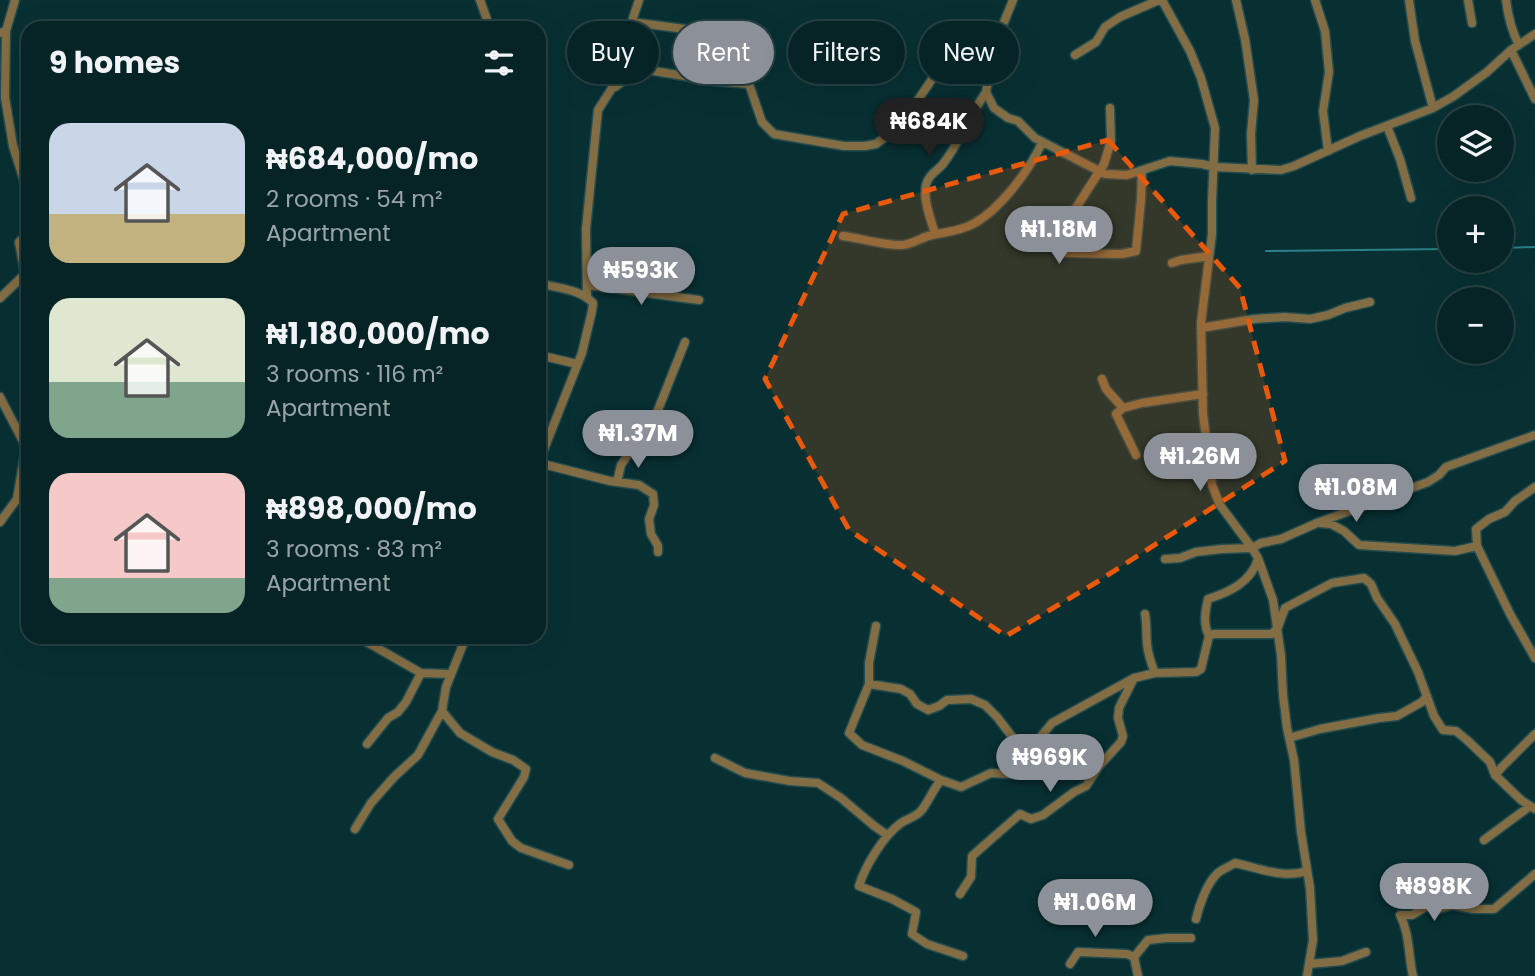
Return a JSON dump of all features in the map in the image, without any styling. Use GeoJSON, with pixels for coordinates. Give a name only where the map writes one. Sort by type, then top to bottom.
{"type":"FeatureCollection","features":[{"type":"Feature","properties":{"kind":"street"},"geometry":{"type":"LineString","coordinates":[[15,0],[3,32],[5,97],[13,145],[21,171]]}},
{"type":"Feature","properties":{"kind":"street"},"geometry":{"type":"LineString","coordinates":[[480,0],[488,21]]}},
{"type":"Feature","properties":{"kind":"street"},"geometry":{"type":"LineString","coordinates":[[631,21],[639,0]]}},
{"type":"Feature","properties":{"kind":"street"},"geometry":{"type":"LineString","coordinates":[[1004,21],[1013,0]]}},
{"type":"Feature","properties":{"kind":"street"},"geometry":{"type":"LineString","coordinates":[[1075,55],[1096,42],[1105,27],[1120,17],[1160,0],[1189,51],[1215,128],[1212,234],[1201,328],[1203,414],[1212,485],[1220,505],[1258,558],[1273,600],[1307,871],[1313,940],[1307,976]]}},
{"type":"Feature","properties":{"kind":"street"},"geometry":{"type":"LineString","coordinates":[[1236,0],[1254,100],[1252,170]]}},
{"type":"Feature","properties":{"kind":"street"},"geometry":{"type":"LineString","coordinates":[[1315,0],[1325,31],[1329,72],[1323,111],[1328,151]]}},
{"type":"Feature","properties":{"kind":"street"},"geometry":{"type":"LineString","coordinates":[[1409,0],[1415,41],[1433,108]]}},
{"type":"Feature","properties":{"kind":"street"},"geometry":{"type":"LineString","coordinates":[[1468,0],[1472,23]]}},
{"type":"Feature","properties":{"kind":"street"},"geometry":{"type":"LineString","coordinates":[[1506,0],[1515,47],[1535,99]]}},
{"type":"Feature","properties":{"kind":"street"},"geometry":{"type":"LineString","coordinates":[[986,92],[993,108],[1018,121],[1042,143],[1105,174],[1127,175],[1165,161],[1252,170],[1280,170],[1433,108],[1454,96],[1535,34]]}},
{"type":"Feature","properties":{"kind":"street"},"geometry":{"type":"LineString","coordinates":[[587,297],[586,229],[598,110],[614,84]]}},
{"type":"Feature","properties":{"kind":"street"},"geometry":{"type":"LineString","coordinates":[[610,90],[618,84]]}},
{"type":"Feature","properties":{"kind":"street"},"geometry":{"type":"LineString","coordinates":[[749,84],[762,122],[774,134],[844,146],[864,146],[876,144],[896,129],[929,84]]}},
{"type":"Feature","properties":{"kind":"street"},"geometry":{"type":"LineString","coordinates":[[934,234],[925,188],[930,175],[938,170],[948,157],[986,92],[988,84]]}},
{"type":"Feature","properties":{"kind":"street"},"geometry":{"type":"LineString","coordinates":[[1110,108],[1111,141],[1101,172],[1060,233],[1059,242],[1066,253],[1122,254],[1136,251],[1142,171]]}},
{"type":"Feature","properties":{"kind":"street"},"geometry":{"type":"LineString","coordinates":[[1387,126],[1411,198]]}},
{"type":"Feature","properties":{"kind":"street"},"geometry":{"type":"LineString","coordinates":[[843,236],[904,245],[975,223],[1002,200],[1029,168],[1042,143]]}},
{"type":"Feature","properties":{"kind":"street"},"geometry":{"type":"LineString","coordinates":[[1172,263],[1209,256]]}},
{"type":"Feature","properties":{"kind":"street"},"geometry":{"type":"LineString","coordinates":[[0,298],[21,278]]}},
{"type":"Feature","properties":{"kind":"street"},"geometry":{"type":"LineString","coordinates":[[546,285],[579,292],[593,303],[582,353],[546,445]]}},
{"type":"Feature","properties":{"kind":"street"},"geometry":{"type":"LineString","coordinates":[[587,285],[699,300]]}},
{"type":"Feature","properties":{"kind":"street"},"geometry":{"type":"LineString","coordinates":[[1201,328],[1254,318],[1310,319],[1370,302]]}},
{"type":"Feature","properties":{"kind":"street"},"geometry":{"type":"LineString","coordinates":[[617,482],[621,465],[631,450],[642,443],[650,430],[685,342]]}},
{"type":"Feature","properties":{"kind":"street"},"geometry":{"type":"LineString","coordinates":[[546,357],[577,364]]}},
{"type":"Feature","properties":{"kind":"street"},"geometry":{"type":"LineString","coordinates":[[1102,379],[1105,389],[1122,408]]}},
{"type":"Feature","properties":{"kind":"street"},"geometry":{"type":"LineString","coordinates":[[1136,455],[1116,414],[1122,408],[1203,394]]}},
{"type":"Feature","properties":{"kind":"street"},"geometry":{"type":"LineString","coordinates":[[0,397],[21,437]]}},
{"type":"Feature","properties":{"kind":"street"},"geometry":{"type":"LineString","coordinates":[[1165,559],[1180,558],[1196,552],[1252,548],[1261,543],[1281,539],[1428,482],[1446,467],[1535,435]]}},
{"type":"Feature","properties":{"kind":"street"},"geometry":{"type":"LineString","coordinates":[[546,465],[639,485],[653,494],[654,505],[649,519],[651,534],[659,552]]}},
{"type":"Feature","properties":{"kind":"street"},"geometry":{"type":"LineString","coordinates":[[0,522],[17,499],[21,476]]}},
{"type":"Feature","properties":{"kind":"street"},"geometry":{"type":"LineString","coordinates":[[1535,487],[1505,512],[1476,529],[1477,546],[1535,658]]}},
{"type":"Feature","properties":{"kind":"street"},"geometry":{"type":"LineString","coordinates":[[1317,523],[1331,524],[1344,531],[1359,545],[1455,551],[1477,546]]}},
{"type":"Feature","properties":{"kind":"street"},"geometry":{"type":"LineString","coordinates":[[876,626],[869,663],[869,684],[849,733],[862,745],[961,787],[991,773],[1009,774],[1025,751],[1033,746],[1052,723],[1135,678],[1154,673],[1196,672],[1201,669],[1209,636],[1205,618],[1209,599],[1225,594],[1246,580],[1255,569],[1258,558]]}},
{"type":"Feature","properties":{"kind":"street"},"geometry":{"type":"LineString","coordinates":[[1209,636],[1272,634],[1278,628],[1285,608],[1332,583],[1364,578],[1371,584],[1395,624],[1418,672],[1434,716],[1443,730],[1455,732],[1467,740],[1490,762],[1495,775],[1532,807],[1484,840]]}},
{"type":"Feature","properties":{"kind":"street"},"geometry":{"type":"LineString","coordinates":[[1144,614],[1146,640],[1154,673]]}},
{"type":"Feature","properties":{"kind":"street"},"geometry":{"type":"LineString","coordinates":[[370,644],[421,673],[451,674]]}},
{"type":"Feature","properties":{"kind":"street"},"geometry":{"type":"LineString","coordinates":[[355,829],[371,803],[418,755],[442,711],[446,687],[463,644]]}},
{"type":"Feature","properties":{"kind":"street"},"geometry":{"type":"LineString","coordinates":[[367,744],[388,718],[398,712],[406,702],[421,673]]}},
{"type":"Feature","properties":{"kind":"street"},"geometry":{"type":"LineString","coordinates":[[960,894],[971,877],[972,856],[1020,814],[1031,819],[1044,816],[1086,786],[1107,756],[1121,743],[1123,736],[1118,718],[1119,708],[1135,678]]}},
{"type":"Feature","properties":{"kind":"street"},"geometry":{"type":"LineString","coordinates":[[869,684],[901,689],[910,694],[916,704],[928,710],[947,700],[971,699],[985,705],[1025,751]]}},
{"type":"Feature","properties":{"kind":"street"},"geometry":{"type":"LineString","coordinates":[[1289,738],[1320,729],[1397,716],[1422,702],[1427,696]]}},
{"type":"Feature","properties":{"kind":"street"},"geometry":{"type":"LineString","coordinates":[[442,711],[460,733],[526,769],[524,777],[498,819],[512,841],[521,848],[569,865]]}},
{"type":"Feature","properties":{"kind":"street"},"geometry":{"type":"LineString","coordinates":[[1495,775],[1535,734]]}},
{"type":"Feature","properties":{"kind":"street"},"geometry":{"type":"LineString","coordinates":[[715,758],[745,773],[818,783],[887,835]]}},
{"type":"Feature","properties":{"kind":"street"},"geometry":{"type":"LineString","coordinates":[[941,780],[923,810],[887,835],[859,886],[916,912],[912,934],[927,944],[963,956]]}},
{"type":"Feature","properties":{"kind":"street"},"geometry":{"type":"LineString","coordinates":[[1196,919],[1207,889],[1216,874],[1235,863],[1281,874],[1307,871]]}},
{"type":"Feature","properties":{"kind":"street"},"geometry":{"type":"LineString","coordinates":[[1413,976],[1409,961],[1408,932],[1400,915],[1412,915],[1431,904],[1438,909],[1452,905],[1494,909],[1535,874]]}},
{"type":"Feature","properties":{"kind":"street"},"geometry":{"type":"LineString","coordinates":[[1134,957],[1148,940],[1191,939]]}},
{"type":"Feature","properties":{"kind":"street"},"geometry":{"type":"LineString","coordinates":[[1070,964],[1078,952],[1127,954],[1134,957]]}},
{"type":"Feature","properties":{"kind":"street"},"geometry":{"type":"LineString","coordinates":[[1310,964],[1342,961],[1366,952]]}},
{"type":"Feature","properties":{"kind":"street"},"geometry":{"type":"LineString","coordinates":[[1134,957],[1138,976]]}},
{"type":"Feature","properties":{"kind":"highlighted area"},"geometry":{"type":"Polygon","coordinates":[[[1108,140],[1240,288],[1285,461],[1097,582],[1006,636],[849,530],[765,379],[843,214],[1108,140]]]}},
{"type":"Feature","properties":{"kind":"waterway"},"geometry":{"type":"LineString","coordinates":[[1514,248],[1535,247]]}},
{"type":"Feature","properties":{"kind":"waterway"},"geometry":{"type":"LineString","coordinates":[[1266,251],[1437,249]]}}]}
